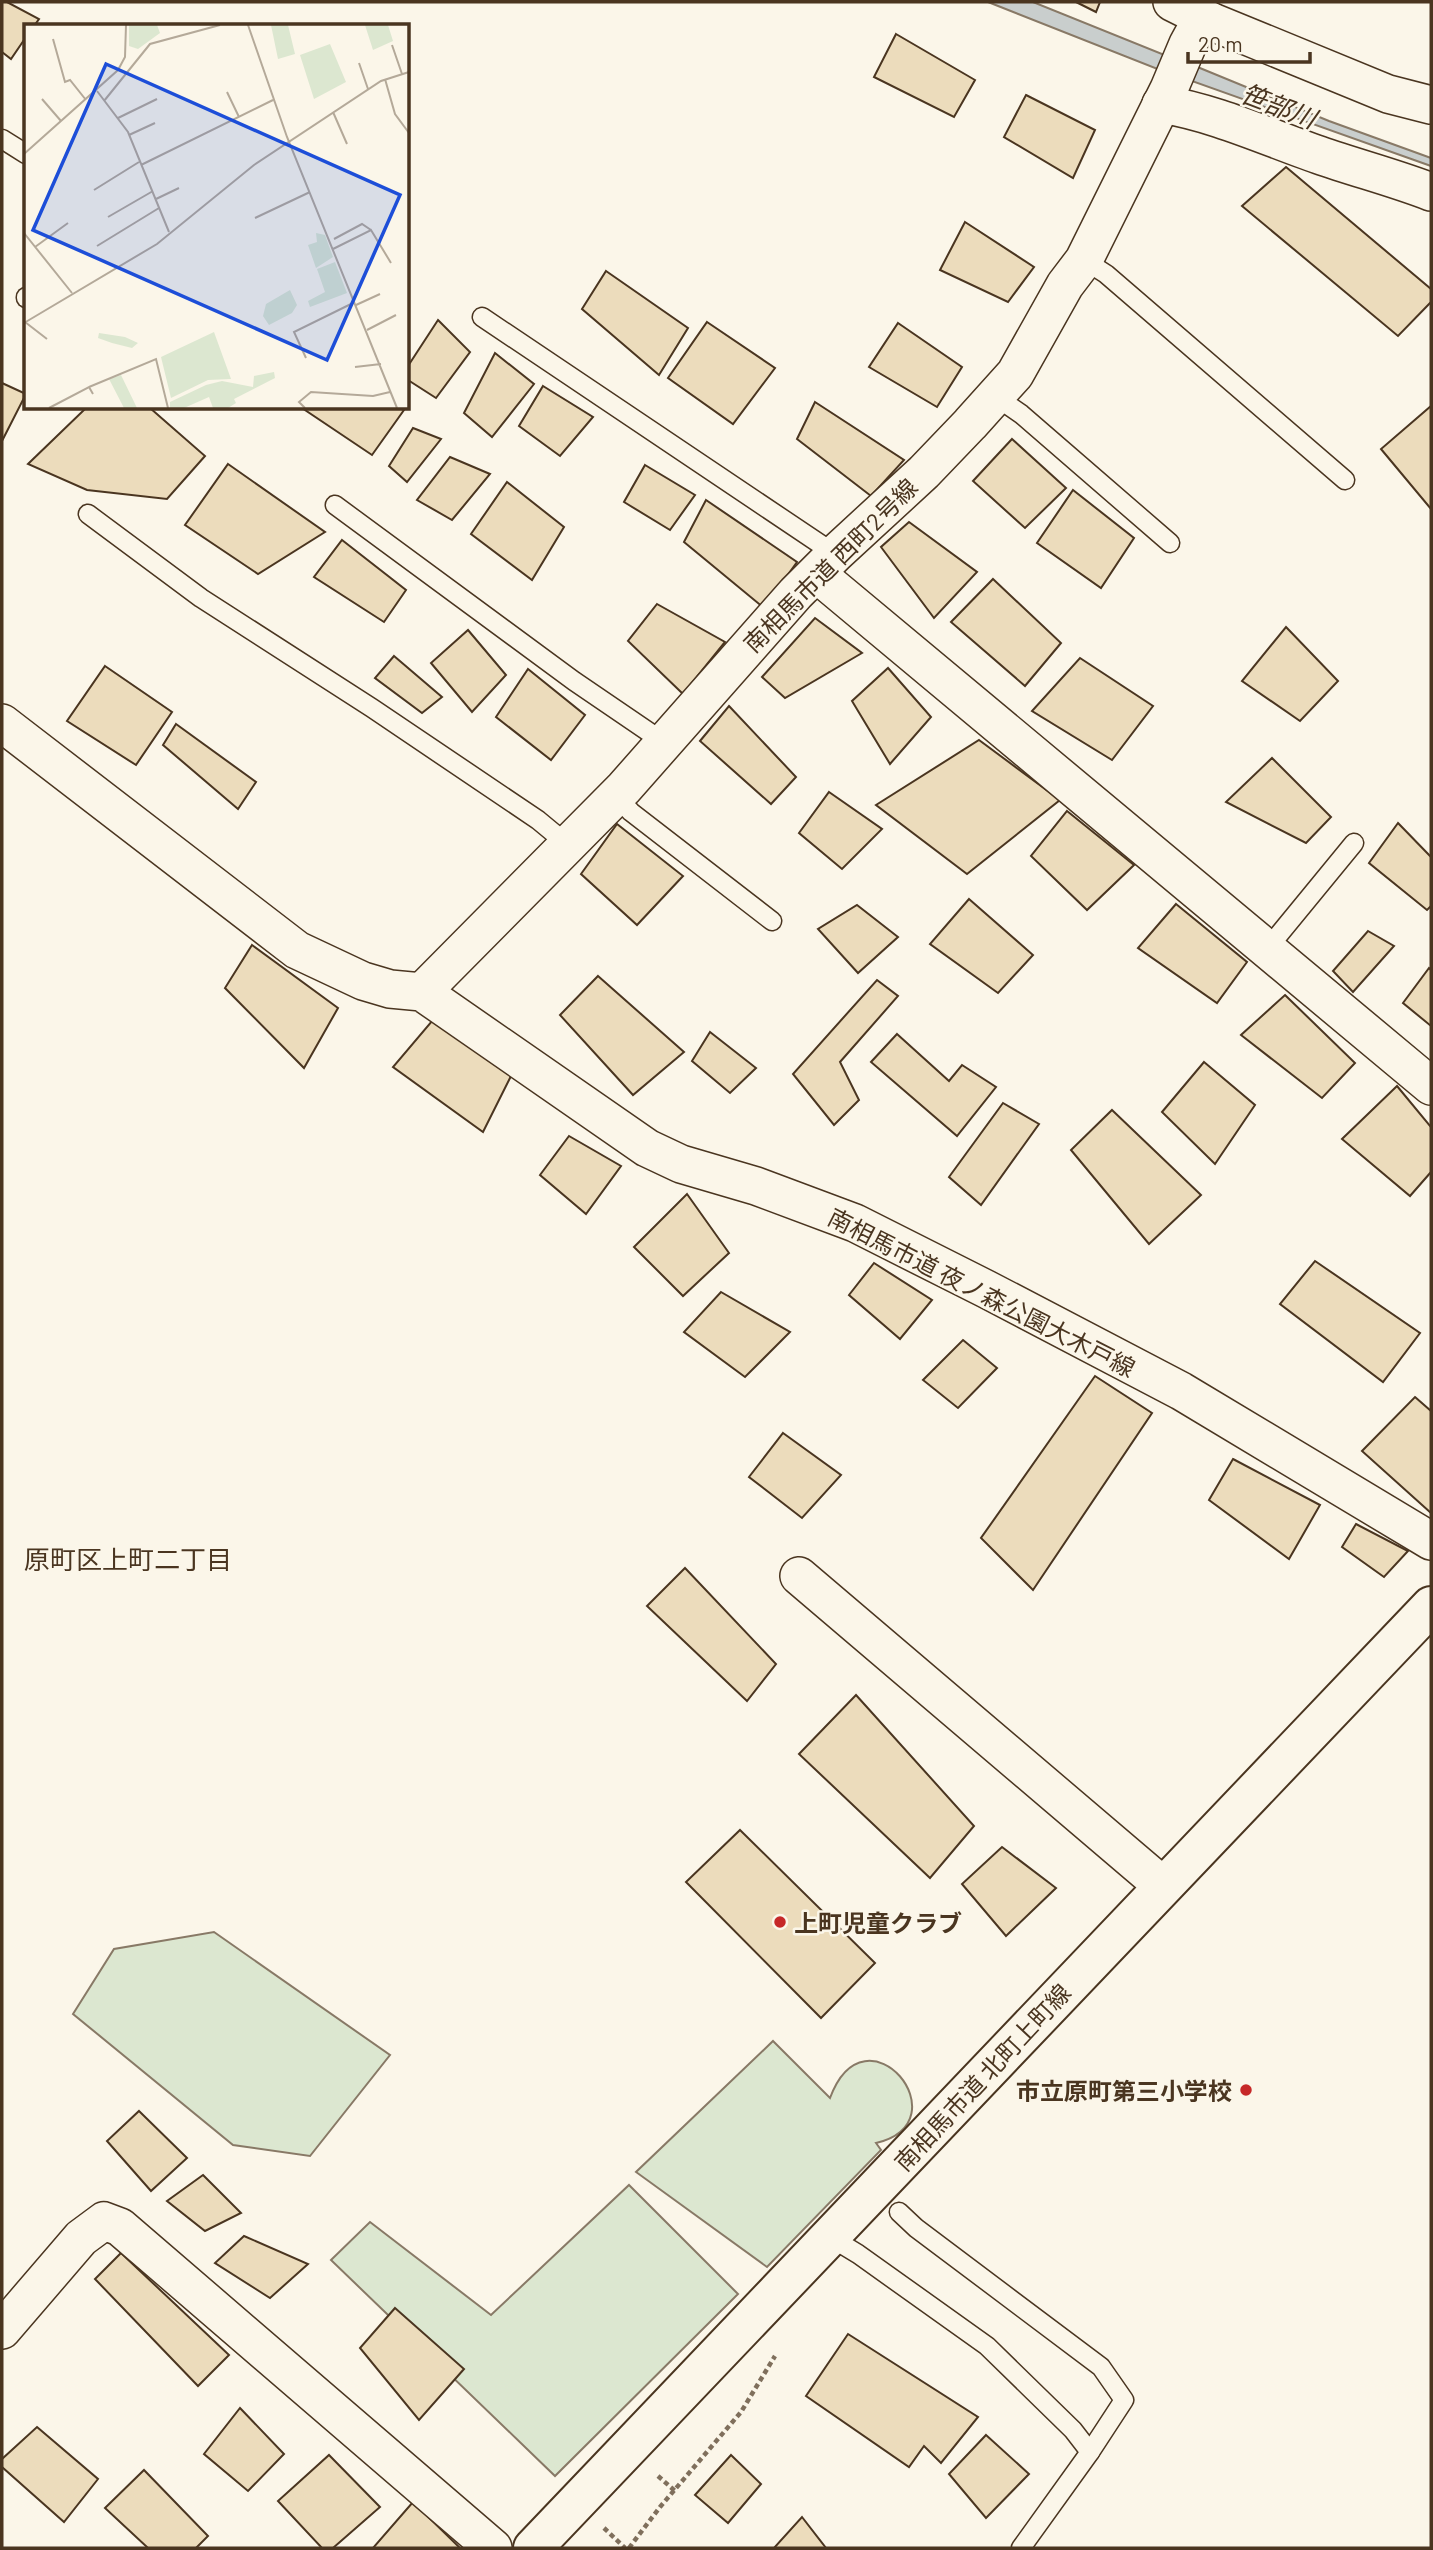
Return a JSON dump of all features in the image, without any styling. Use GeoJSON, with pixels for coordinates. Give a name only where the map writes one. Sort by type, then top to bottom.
{"type":"FeatureCollection","features":[{"type":"Feature","properties":{"kind":"street"},"geometry":{"type":"LineString","coordinates":[[1172,2],[1199,32],[1388,94],[1431,105]]}},
{"type":"Feature","properties":{"kind":"street","name":"南相馬市道 西町2号線"},"geometry":{"type":"LineString","coordinates":[[422,992],[616,796],[744,651],[826,564],[924,472],[1015,374],[1065,285],[1084,260],[1199,32]]}},
{"type":"Feature","properties":{"kind":"street"},"geometry":{"type":"LineString","coordinates":[[1165,97],[1179,107],[1431,192]]}},
{"type":"Feature","properties":{"kind":"street"},"geometry":{"type":"LineString","coordinates":[[826,564],[1267,949],[1431,1086]]}},
{"type":"Feature","properties":{"kind":"street","name":"南相馬市道 夜ノ森公園大木戸線"},"geometry":{"type":"LineString","coordinates":[[2,723],[297,950],[363,981],[390,989],[422,992],[648,1148],[681,1164],[756,1186],[855,1223],[1181,1391],[1431,1541]]}},
{"type":"Feature","properties":{"kind":"street"},"geometry":{"type":"LineString","coordinates":[[799,1576],[1163,1886]]}},
{"type":"Feature","properties":{"kind":"street","name":"南相馬市道 北町上町線"},"geometry":{"type":"LineString","coordinates":[[533,2548],[1431,1606]]}},
{"type":"Feature","properties":{"kind":"street"},"geometry":{"type":"LineString","coordinates":[[2,2330],[81,2238],[104,2221],[120,2227],[493,2548]]}},
{"type":"Feature","properties":{"kind":"lane"},"geometry":{"type":"LineString","coordinates":[[2,139],[24,153]]}},
{"type":"Feature","properties":{"kind":"lane"},"geometry":{"type":"LineString","coordinates":[[1084,260],[1105,274],[1345,480]]}},
{"type":"Feature","properties":{"kind":"lane"},"geometry":{"type":"LineString","coordinates":[[482,317],[826,564]]}},
{"type":"Feature","properties":{"kind":"lane"},"geometry":{"type":"LineString","coordinates":[[995,396],[1021,414],[1170,543]]}},
{"type":"Feature","properties":{"kind":"lane"},"geometry":{"type":"LineString","coordinates":[[335,505],[574,681],[665,743]]}},
{"type":"Feature","properties":{"kind":"lane"},"geometry":{"type":"LineString","coordinates":[[88,514],[201,598],[372,708],[538,820],[567,844]]}},
{"type":"Feature","properties":{"kind":"lane"},"geometry":{"type":"LineString","coordinates":[[616,796],[632,812],[772,922]]}},
{"type":"Feature","properties":{"kind":"lane"},"geometry":{"type":"LineString","coordinates":[[1267,949],[1354,843]]}},
{"type":"Feature","properties":{"kind":"lane"},"geometry":{"type":"LineString","coordinates":[[899,2211],[916,2228],[1101,2367],[1124,2400],[1021,2548]]}},
{"type":"Feature","properties":{"kind":"lane"},"geometry":{"type":"LineString","coordinates":[[831,2237],[858,2253],[987,2346],[1073,2430],[1090,2452]]}},
{"type":"Feature","properties":{"kind":"path"},"geometry":{"type":"LineString","coordinates":[[601,2525],[627,2548],[741,2412],[781,2346]]}},
{"type":"Feature","properties":{"kind":"path"},"geometry":{"type":"LineString","coordinates":[[652,2471],[675,2491]]}},
{"type":"Feature","properties":{"kind":"green space"},"geometry":{"type":"Polygon","coordinates":[[[214,1932],[390,2055],[310,2156],[233,2145],[73,2014],[114,1949],[214,1932]]]}},
{"type":"Feature","properties":{"kind":"green space"},"geometry":{"type":"Polygon","coordinates":[[[773,2041],[830,2098],[846,2071],[865,2061],[884,2064],[900,2076],[910,2094],[911,2113],[901,2131],[876,2143],[881,2150],[767,2267],[636,2172],[773,2041]]]}},
{"type":"Feature","properties":{"kind":"green space"},"geometry":{"type":"Polygon","coordinates":[[[629,2185],[738,2294],[555,2476],[331,2260],[370,2222],[491,2315],[629,2185]]]}},
{"type":"Feature","properties":{"kind":"water"},"geometry":{"type":"Polygon","coordinates":[[[988,2],[1033,2],[1167,56],[1160,70],[988,2]]]}},
{"type":"Feature","properties":{"kind":"water","name":"笹部川"},"geometry":{"type":"Polygon","coordinates":[[[1195,66],[1329,121],[1431,158],[1431,166],[1189,80],[1195,66]]]}},
{"type":"Feature","properties":{"kind":"building"},"geometry":{"type":"Polygon","coordinates":[[[2,2],[7,2],[39,19],[35,24],[24,24],[24,40],[11,59],[2,52],[2,2]]]}},
{"type":"Feature","properties":{"kind":"building"},"geometry":{"type":"Polygon","coordinates":[[[1076,2],[1100,2],[1096,12],[1076,2]]]}},
{"type":"Feature","properties":{"kind":"building"},"geometry":{"type":"Polygon","coordinates":[[[896,34],[975,80],[954,117],[874,77],[896,34]]]}},
{"type":"Feature","properties":{"kind":"building"},"geometry":{"type":"Polygon","coordinates":[[[1026,95],[1095,130],[1073,178],[1004,137],[1026,95]]]}},
{"type":"Feature","properties":{"kind":"building"},"geometry":{"type":"Polygon","coordinates":[[[1286,167],[1431,289],[1431,302],[1398,336],[1242,206],[1286,167]]]}},
{"type":"Feature","properties":{"kind":"building"},"geometry":{"type":"Polygon","coordinates":[[[965,222],[1034,267],[1008,302],[940,270],[965,222]]]}},
{"type":"Feature","properties":{"kind":"building"},"geometry":{"type":"Polygon","coordinates":[[[606,271],[688,328],[659,375],[582,309],[606,271]]]}},
{"type":"Feature","properties":{"kind":"building"},"geometry":{"type":"Polygon","coordinates":[[[438,320],[470,352],[436,398],[410,381],[410,363],[438,320]]]}},
{"type":"Feature","properties":{"kind":"building"},"geometry":{"type":"Polygon","coordinates":[[[707,322],[775,368],[733,424],[668,378],[707,322]]]}},
{"type":"Feature","properties":{"kind":"building"},"geometry":{"type":"Polygon","coordinates":[[[898,323],[962,367],[937,407],[869,367],[898,323]]]}},
{"type":"Feature","properties":{"kind":"building"},"geometry":{"type":"Polygon","coordinates":[[[495,353],[534,384],[492,437],[464,413],[495,353]]]}},
{"type":"Feature","properties":{"kind":"building"},"geometry":{"type":"Polygon","coordinates":[[[2,383],[24,393],[24,398],[2,441],[2,383]]]}},
{"type":"Feature","properties":{"kind":"building"},"geometry":{"type":"Polygon","coordinates":[[[543,386],[593,417],[560,456],[519,426],[543,386]]]}},
{"type":"Feature","properties":{"kind":"building"},"geometry":{"type":"Polygon","coordinates":[[[815,402],[904,460],[871,496],[797,439],[815,402]]]}},
{"type":"Feature","properties":{"kind":"building"},"geometry":{"type":"Polygon","coordinates":[[[1431,406],[1431,509],[1381,449],[1431,406]]]}},
{"type":"Feature","properties":{"kind":"building"},"geometry":{"type":"Polygon","coordinates":[[[84,410],[152,410],[205,456],[167,499],[87,490],[28,464],[84,410]]]}},
{"type":"Feature","properties":{"kind":"building"},"geometry":{"type":"Polygon","coordinates":[[[305,410],[404,410],[372,455],[305,410]]]}},
{"type":"Feature","properties":{"kind":"building"},"geometry":{"type":"Polygon","coordinates":[[[413,428],[441,439],[407,482],[389,466],[413,428]]]}},
{"type":"Feature","properties":{"kind":"building"},"geometry":{"type":"Polygon","coordinates":[[[1012,439],[1066,488],[1025,528],[973,481],[1012,439]]]}},
{"type":"Feature","properties":{"kind":"building"},"geometry":{"type":"Polygon","coordinates":[[[450,457],[490,474],[452,520],[417,500],[450,457]]]}},
{"type":"Feature","properties":{"kind":"building"},"geometry":{"type":"Polygon","coordinates":[[[228,464],[325,532],[258,574],[185,525],[228,464]]]}},
{"type":"Feature","properties":{"kind":"building"},"geometry":{"type":"Polygon","coordinates":[[[645,465],[695,495],[670,530],[624,502],[645,465]]]}},
{"type":"Feature","properties":{"kind":"building"},"geometry":{"type":"Polygon","coordinates":[[[507,482],[564,527],[532,580],[471,534],[507,482]]]}},
{"type":"Feature","properties":{"kind":"building"},"geometry":{"type":"Polygon","coordinates":[[[1073,490],[1134,538],[1101,588],[1037,543],[1073,490]]]}},
{"type":"Feature","properties":{"kind":"building"},"geometry":{"type":"Polygon","coordinates":[[[706,500],[797,562],[764,608],[684,542],[706,500]]]}},
{"type":"Feature","properties":{"kind":"building"},"geometry":{"type":"Polygon","coordinates":[[[909,522],[977,572],[934,618],[881,547],[909,522]]]}},
{"type":"Feature","properties":{"kind":"building"},"geometry":{"type":"Polygon","coordinates":[[[342,540],[406,590],[384,622],[314,577],[342,540]]]}},
{"type":"Feature","properties":{"kind":"building"},"geometry":{"type":"Polygon","coordinates":[[[993,579],[1061,643],[1025,686],[951,622],[993,579]]]}},
{"type":"Feature","properties":{"kind":"building"},"geometry":{"type":"Polygon","coordinates":[[[657,604],[725,642],[683,694],[628,641],[657,604]]]}},
{"type":"Feature","properties":{"kind":"building"},"geometry":{"type":"Polygon","coordinates":[[[815,618],[862,653],[785,698],[762,677],[815,618]]]}},
{"type":"Feature","properties":{"kind":"building"},"geometry":{"type":"Polygon","coordinates":[[[1286,627],[1338,681],[1300,721],[1242,681],[1286,627]]]}},
{"type":"Feature","properties":{"kind":"building"},"geometry":{"type":"Polygon","coordinates":[[[468,630],[506,675],[472,712],[431,663],[468,630]]]}},
{"type":"Feature","properties":{"kind":"building"},"geometry":{"type":"Polygon","coordinates":[[[394,656],[442,697],[422,713],[375,678],[394,656]]]}},
{"type":"Feature","properties":{"kind":"building"},"geometry":{"type":"Polygon","coordinates":[[[1080,658],[1153,706],[1112,760],[1032,711],[1080,658]]]}},
{"type":"Feature","properties":{"kind":"building"},"geometry":{"type":"Polygon","coordinates":[[[105,666],[172,712],[136,765],[67,721],[105,666]]]}},
{"type":"Feature","properties":{"kind":"building"},"geometry":{"type":"Polygon","coordinates":[[[888,668],[931,717],[890,764],[852,701],[888,668]]]}},
{"type":"Feature","properties":{"kind":"building"},"geometry":{"type":"Polygon","coordinates":[[[528,669],[585,715],[551,760],[496,717],[528,669]]]}},
{"type":"Feature","properties":{"kind":"building"},"geometry":{"type":"Polygon","coordinates":[[[729,706],[796,777],[771,804],[700,741],[729,706]]]}},
{"type":"Feature","properties":{"kind":"building"},"geometry":{"type":"Polygon","coordinates":[[[176,724],[256,782],[238,809],[163,745],[176,724]]]}},
{"type":"Feature","properties":{"kind":"building"},"geometry":{"type":"Polygon","coordinates":[[[979,740],[1060,800],[967,874],[876,805],[979,740]]]}},
{"type":"Feature","properties":{"kind":"building"},"geometry":{"type":"Polygon","coordinates":[[[1272,758],[1331,817],[1306,843],[1226,802],[1272,758]]]}},
{"type":"Feature","properties":{"kind":"building"},"geometry":{"type":"Polygon","coordinates":[[[829,792],[882,829],[842,869],[799,833],[829,792]]]}},
{"type":"Feature","properties":{"kind":"building"},"geometry":{"type":"Polygon","coordinates":[[[1067,811],[1134,865],[1087,910],[1031,856],[1067,811]]]}},
{"type":"Feature","properties":{"kind":"building"},"geometry":{"type":"Polygon","coordinates":[[[1398,823],[1431,857],[1431,906],[1427,910],[1369,863],[1398,823]]]}},
{"type":"Feature","properties":{"kind":"building"},"geometry":{"type":"Polygon","coordinates":[[[617,824],[683,876],[637,925],[581,874],[617,824]]]}},
{"type":"Feature","properties":{"kind":"building"},"geometry":{"type":"Polygon","coordinates":[[[969,899],[1033,955],[998,993],[930,944],[969,899]]]}},
{"type":"Feature","properties":{"kind":"building"},"geometry":{"type":"Polygon","coordinates":[[[1176,904],[1247,962],[1217,1003],[1138,948],[1176,904]]]}},
{"type":"Feature","properties":{"kind":"building"},"geometry":{"type":"Polygon","coordinates":[[[857,905],[898,937],[858,973],[818,929],[857,905]]]}},
{"type":"Feature","properties":{"kind":"building"},"geometry":{"type":"Polygon","coordinates":[[[1368,931],[1394,946],[1353,992],[1333,971],[1368,931]]]}},
{"type":"Feature","properties":{"kind":"building"},"geometry":{"type":"Polygon","coordinates":[[[252,945],[338,1008],[304,1068],[225,988],[252,945]]]}},
{"type":"Feature","properties":{"kind":"building"},"geometry":{"type":"Polygon","coordinates":[[[1429,968],[1431,970],[1431,1026],[1403,1003],[1429,968]]]}},
{"type":"Feature","properties":{"kind":"building"},"geometry":{"type":"Polygon","coordinates":[[[598,976],[684,1052],[633,1095],[560,1015],[598,976]]]}},
{"type":"Feature","properties":{"kind":"building"},"geometry":{"type":"Polygon","coordinates":[[[877,980],[898,996],[840,1062],[859,1100],[834,1125],[793,1074],[877,980]]]}},
{"type":"Feature","properties":{"kind":"building"},"geometry":{"type":"Polygon","coordinates":[[[1285,995],[1355,1063],[1322,1098],[1241,1035],[1285,995]]]}},
{"type":"Feature","properties":{"kind":"building"},"geometry":{"type":"Polygon","coordinates":[[[432,1021],[511,1076],[483,1132],[393,1067],[432,1021]]]}},
{"type":"Feature","properties":{"kind":"building"},"geometry":{"type":"Polygon","coordinates":[[[710,1032],[756,1068],[730,1093],[692,1061],[710,1032]]]}},
{"type":"Feature","properties":{"kind":"building"},"geometry":{"type":"Polygon","coordinates":[[[897,1034],[949,1081],[962,1065],[996,1087],[957,1136],[871,1062],[897,1034]]]}},
{"type":"Feature","properties":{"kind":"building"},"geometry":{"type":"Polygon","coordinates":[[[1204,1062],[1255,1105],[1215,1164],[1162,1112],[1204,1062]]]}},
{"type":"Feature","properties":{"kind":"building"},"geometry":{"type":"Polygon","coordinates":[[[1397,1086],[1431,1127],[1431,1172],[1410,1196],[1342,1139],[1397,1086]]]}},
{"type":"Feature","properties":{"kind":"building"},"geometry":{"type":"Polygon","coordinates":[[[1003,1103],[1039,1124],[981,1205],[949,1177],[1003,1103]]]}},
{"type":"Feature","properties":{"kind":"building"},"geometry":{"type":"Polygon","coordinates":[[[1112,1110],[1201,1195],[1149,1244],[1071,1150],[1112,1110]]]}},
{"type":"Feature","properties":{"kind":"building"},"geometry":{"type":"Polygon","coordinates":[[[569,1136],[621,1166],[586,1214],[540,1175],[569,1136]]]}},
{"type":"Feature","properties":{"kind":"building"},"geometry":{"type":"Polygon","coordinates":[[[687,1194],[729,1253],[683,1296],[634,1247],[687,1194]]]}},
{"type":"Feature","properties":{"kind":"building"},"geometry":{"type":"Polygon","coordinates":[[[1315,1261],[1420,1333],[1383,1382],[1280,1304],[1315,1261]]]}},
{"type":"Feature","properties":{"kind":"building"},"geometry":{"type":"Polygon","coordinates":[[[874,1263],[932,1300],[900,1339],[849,1295],[874,1263]]]}},
{"type":"Feature","properties":{"kind":"building"},"geometry":{"type":"Polygon","coordinates":[[[721,1292],[790,1332],[745,1377],[684,1332],[721,1292]]]}},
{"type":"Feature","properties":{"kind":"building"},"geometry":{"type":"Polygon","coordinates":[[[963,1340],[997,1368],[958,1408],[923,1380],[963,1340]]]}},
{"type":"Feature","properties":{"kind":"building"},"geometry":{"type":"Polygon","coordinates":[[[1095,1376],[1152,1413],[1033,1590],[981,1538],[1095,1376]]]}},
{"type":"Feature","properties":{"kind":"building"},"geometry":{"type":"Polygon","coordinates":[[[1415,1397],[1431,1411],[1431,1513],[1362,1451],[1415,1397]]]}},
{"type":"Feature","properties":{"kind":"building"},"geometry":{"type":"Polygon","coordinates":[[[783,1433],[841,1475],[802,1518],[749,1477],[783,1433]]]}},
{"type":"Feature","properties":{"kind":"building"},"geometry":{"type":"Polygon","coordinates":[[[1233,1459],[1320,1505],[1289,1559],[1209,1500],[1233,1459]]]}},
{"type":"Feature","properties":{"kind":"building"},"geometry":{"type":"Polygon","coordinates":[[[1356,1524],[1408,1551],[1384,1577],[1342,1547],[1356,1524]]]}},
{"type":"Feature","properties":{"kind":"building"},"geometry":{"type":"Polygon","coordinates":[[[685,1568],[776,1664],[747,1701],[647,1606],[685,1568]]]}},
{"type":"Feature","properties":{"kind":"building"},"geometry":{"type":"Polygon","coordinates":[[[856,1695],[974,1826],[930,1878],[799,1754],[856,1695]]]}},
{"type":"Feature","properties":{"kind":"building","name":"上町児童クラブ"},"geometry":{"type":"Polygon","coordinates":[[[740,1830],[875,1963],[821,2018],[686,1882],[740,1830]]]}},
{"type":"Feature","properties":{"kind":"building"},"geometry":{"type":"Polygon","coordinates":[[[1002,1847],[1056,1888],[1006,1936],[962,1884],[1002,1847]]]}},
{"type":"Feature","properties":{"kind":"building"},"geometry":{"type":"Polygon","coordinates":[[[139,2111],[187,2158],[151,2191],[107,2141],[139,2111]]]}},
{"type":"Feature","properties":{"kind":"building"},"geometry":{"type":"Polygon","coordinates":[[[203,2175],[241,2213],[205,2231],[167,2201],[203,2175]]]}},
{"type":"Feature","properties":{"kind":"building"},"geometry":{"type":"Polygon","coordinates":[[[244,2236],[308,2264],[270,2298],[215,2263],[244,2236]]]}},
{"type":"Feature","properties":{"kind":"building"},"geometry":{"type":"Polygon","coordinates":[[[121,2253],[229,2355],[198,2386],[95,2279],[121,2253]]]}},
{"type":"Feature","properties":{"kind":"building"},"geometry":{"type":"Polygon","coordinates":[[[395,2308],[464,2369],[419,2420],[360,2348],[395,2308]]]}},
{"type":"Feature","properties":{"kind":"building"},"geometry":{"type":"Polygon","coordinates":[[[848,2334],[978,2417],[941,2463],[924,2446],[909,2467],[806,2396],[848,2334]]]}},
{"type":"Feature","properties":{"kind":"building"},"geometry":{"type":"Polygon","coordinates":[[[240,2408],[284,2454],[248,2491],[204,2454],[240,2408]]]}},
{"type":"Feature","properties":{"kind":"building"},"geometry":{"type":"Polygon","coordinates":[[[37,2427],[98,2479],[64,2522],[2,2467],[2,2459],[37,2427]]]}},
{"type":"Feature","properties":{"kind":"building"},"geometry":{"type":"Polygon","coordinates":[[[986,2435],[1029,2474],[986,2518],[949,2474],[986,2435]]]}},
{"type":"Feature","properties":{"kind":"building"},"geometry":{"type":"Polygon","coordinates":[[[329,2455],[380,2507],[333,2548],[322,2548],[278,2501],[329,2455]]]}},
{"type":"Feature","properties":{"kind":"building"},"geometry":{"type":"Polygon","coordinates":[[[731,2455],[761,2484],[728,2523],[695,2495],[731,2455]]]}},
{"type":"Feature","properties":{"kind":"building"},"geometry":{"type":"Polygon","coordinates":[[[144,2470],[208,2536],[196,2548],[148,2548],[105,2508],[144,2470]]]}},
{"type":"Feature","properties":{"kind":"building"},"geometry":{"type":"Polygon","coordinates":[[[413,2502],[459,2547],[458,2548],[373,2548],[413,2502]]]}},
{"type":"Feature","properties":{"kind":"building"},"geometry":{"type":"Polygon","coordinates":[[[802,2517],[826,2548],[774,2548],[802,2517]]]}},
{"type":"Feature","properties":{"kind":"place","name":"上町児童クラブ"},"geometry":{"type":"Point","coordinates":[780,1922]}},
{"type":"Feature","properties":{"kind":"place","name":"市立原町第三小学校"},"geometry":{"type":"Point","coordinates":[1246,2090]}},
{"type":"Feature","properties":{"kind":"district","name":"原町区上町二丁目"},"geometry":{"type":"Point","coordinates":[128,1558]}}]}
